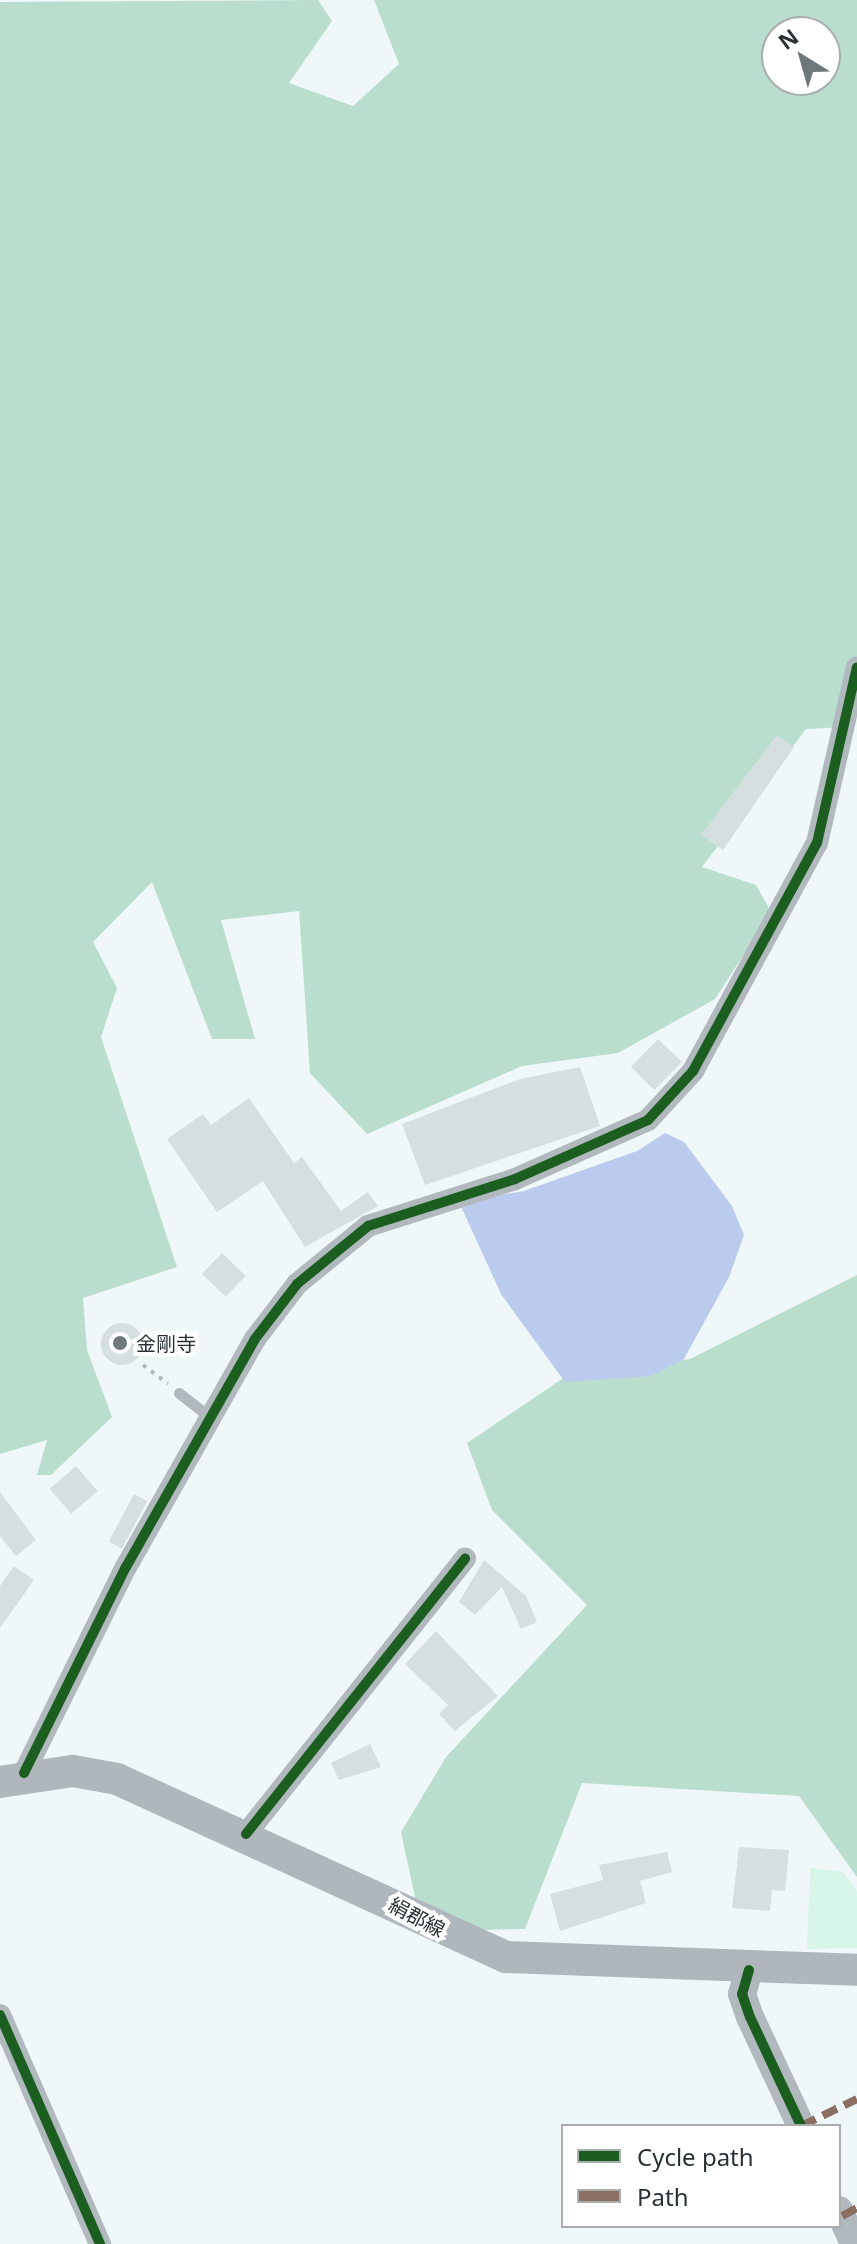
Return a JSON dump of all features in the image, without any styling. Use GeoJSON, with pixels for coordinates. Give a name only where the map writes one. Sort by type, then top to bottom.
{"type":"FeatureCollection","features":[{"type":"Feature","properties":{"kind":"main road","name":"絹郡線"},"geometry":{"type":"LineString","coordinates":[[12,1777],[117,1779],[246,1834],[506,1957],[749,1970],[857,1970]]}},
{"type":"Feature","properties":{"kind":"street"},"geometry":{"type":"LineString","coordinates":[[12,1777],[104,1605],[255,1339],[343,1240],[648,1120],[693,1071],[817,843],[857,667]]}},
{"type":"Feature","properties":{"kind":"street"},"geometry":{"type":"LineString","coordinates":[[246,1834],[465,1559]]}},
{"type":"Feature","properties":{"kind":"street"},"geometry":{"type":"LineString","coordinates":[[749,1970],[742,1994],[800,2124]]}},
{"type":"Feature","properties":{"kind":"street"},"geometry":{"type":"LineString","coordinates":[[0,2015],[100,2244]]}},
{"type":"Feature","properties":{"kind":"street"},"geometry":{"type":"LineString","coordinates":[[841,2215],[854,2244]]}},
{"type":"Feature","properties":{"kind":"lane"},"geometry":{"type":"LineString","coordinates":[[179,1393],[210,1417]]}},
{"type":"Feature","properties":{"kind":"path"},"geometry":{"type":"LineString","coordinates":[[143,1365],[179,1393]]}},
{"type":"Feature","properties":{"kind":"green space"},"geometry":{"type":"Polygon","coordinates":[[[318,0],[332,21],[289,83],[353,106],[399,64],[374,0],[857,0],[857,703],[845,727],[806,729],[702,867],[756,885],[771,912],[715,999],[618,1053],[522,1066],[367,1134],[310,1073],[299,911],[221,920],[255,1039],[212,1039],[152,882],[93,942],[117,988],[101,1037],[177,1267],[83,1298],[87,1350],[112,1417],[51,1475],[37,1475],[47,1440],[0,1454],[0,2],[318,0]]]}},
{"type":"Feature","properties":{"kind":"green space"},"geometry":{"type":"Polygon","coordinates":[[[857,1275],[857,1877],[799,1796],[582,1783],[525,1929],[474,1930],[416,1902],[401,1832],[446,1757],[587,1605],[492,1510],[467,1443],[565,1377],[690,1359],[857,1275]]]}},
{"type":"Feature","properties":{"kind":"green space"},"geometry":{"type":"Polygon","coordinates":[[[810,1868],[843,1872],[857,1892],[857,1948],[807,1949],[810,1868]]]}},
{"type":"Feature","properties":{"kind":"water"},"geometry":{"type":"Polygon","coordinates":[[[665,1133],[684,1142],[732,1206],[744,1235],[729,1277],[684,1359],[651,1376],[565,1382],[501,1294],[459,1202],[524,1191],[637,1151],[665,1133]]]}},
{"type":"Feature","properties":{"kind":"building"},"geometry":{"type":"Polygon","coordinates":[[[777,735],[794,747],[723,850],[701,835],[777,735]]]}},
{"type":"Feature","properties":{"kind":"building"},"geometry":{"type":"Polygon","coordinates":[[[658,1039],[682,1062],[655,1090],[631,1067],[658,1039]]]}},
{"type":"Feature","properties":{"kind":"building"},"geometry":{"type":"Polygon","coordinates":[[[580,1067],[600,1126],[425,1185],[402,1124],[520,1079],[580,1067]]]}},
{"type":"Feature","properties":{"kind":"building"},"geometry":{"type":"Polygon","coordinates":[[[249,1098],[294,1163],[302,1157],[341,1211],[368,1192],[378,1206],[305,1247],[263,1181],[217,1212],[167,1139],[203,1114],[211,1125],[249,1098]]]}},
{"type":"Feature","properties":{"kind":"building"},"geometry":{"type":"Polygon","coordinates":[[[222,1253],[246,1276],[226,1297],[202,1274],[222,1253]]]}},
{"type":"Feature","properties":{"kind":"building","name":"金剛寺"},"geometry":{"type":"Polygon","coordinates":[[[122,1323],[137,1329],[143,1344],[137,1359],[122,1365],[107,1359],[101,1344],[107,1329],[122,1323]]]}},
{"type":"Feature","properties":{"kind":"building"},"geometry":{"type":"Polygon","coordinates":[[[76,1466],[98,1491],[71,1514],[50,1489],[76,1466]]]}},
{"type":"Feature","properties":{"kind":"building"},"geometry":{"type":"Polygon","coordinates":[[[0,1492],[36,1540],[16,1556],[0,1536],[0,1492]]]}},
{"type":"Feature","properties":{"kind":"building"},"geometry":{"type":"Polygon","coordinates":[[[134,1494],[147,1501],[122,1549],[109,1542],[134,1494]]]}},
{"type":"Feature","properties":{"kind":"building"},"geometry":{"type":"Polygon","coordinates":[[[484,1560],[526,1596],[537,1622],[521,1629],[502,1587],[475,1615],[459,1602],[484,1560]]]}},
{"type":"Feature","properties":{"kind":"building"},"geometry":{"type":"Polygon","coordinates":[[[14,1566],[34,1580],[0,1628],[0,1586],[14,1566]]]}},
{"type":"Feature","properties":{"kind":"building"},"geometry":{"type":"Polygon","coordinates":[[[436,1631],[498,1696],[455,1731],[439,1714],[448,1705],[405,1664],[436,1631]]]}},
{"type":"Feature","properties":{"kind":"building"},"geometry":{"type":"Polygon","coordinates":[[[370,1744],[381,1767],[339,1780],[331,1763],[370,1744]]]}},
{"type":"Feature","properties":{"kind":"building"},"geometry":{"type":"Polygon","coordinates":[[[739,1847],[789,1850],[785,1891],[772,1890],[770,1911],[732,1908],[739,1847]]]}},
{"type":"Feature","properties":{"kind":"building"},"geometry":{"type":"Polygon","coordinates":[[[667,1852],[672,1872],[640,1881],[646,1903],[560,1931],[550,1894],[603,1880],[599,1865],[667,1852]]]}},
{"type":"Feature","properties":{"kind":"marked path"},"geometry":{"type":"LineString","coordinates":[[805,2124],[857,2099]]}},
{"type":"Feature","properties":{"kind":"marked path"},"geometry":{"type":"LineString","coordinates":[[842,2216],[857,2208]]}},
{"type":"Feature","properties":{"kind":"cycle path"},"geometry":{"type":"LineString","coordinates":[[24,1773],[126,1567],[255,1339],[297,1284],[368,1226],[515,1179],[648,1120],[693,1071],[817,843],[857,667]]}},
{"type":"Feature","properties":{"kind":"cycle path"},"geometry":{"type":"LineString","coordinates":[[246,1834],[465,1559]]}},
{"type":"Feature","properties":{"kind":"cycle path"},"geometry":{"type":"LineString","coordinates":[[749,1970],[742,1994],[800,2124]]}},
{"type":"Feature","properties":{"kind":"cycle path"},"geometry":{"type":"LineString","coordinates":[[0,2015],[100,2244]]}},
{"type":"Feature","properties":{"kind":"place","name":"金剛寺"},"geometry":{"type":"Point","coordinates":[120,1343]}}]}
